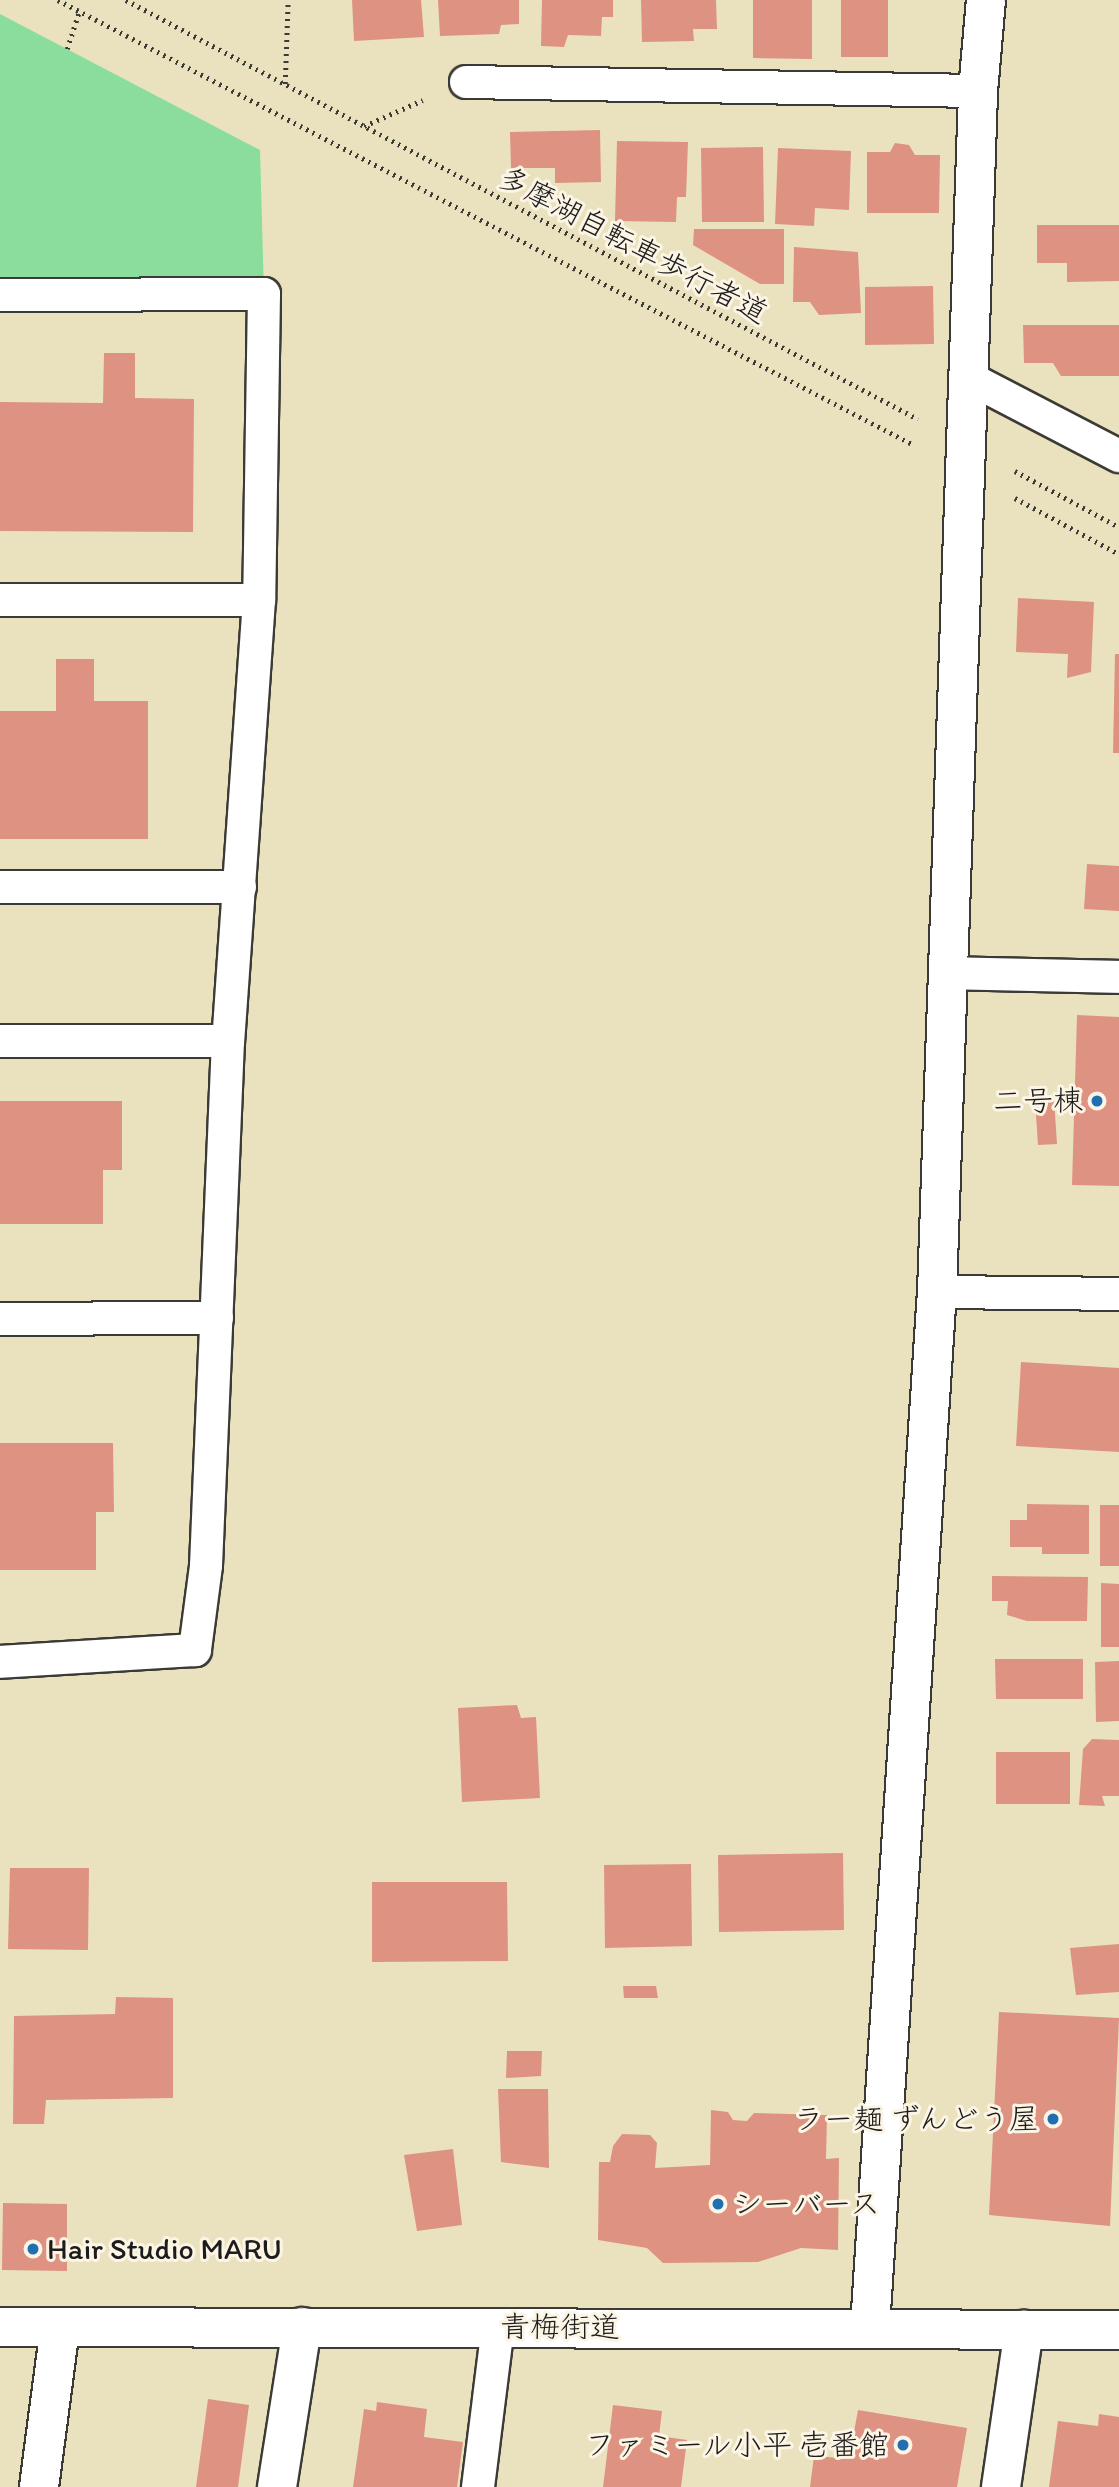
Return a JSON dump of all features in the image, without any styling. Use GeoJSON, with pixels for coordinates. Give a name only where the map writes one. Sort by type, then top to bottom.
{"type":"FeatureCollection","features":[{"type":"Feature","properties":{"kind":"street"},"geometry":{"type":"LineString","coordinates":[[870,2327],[937,1292],[971,379],[978,91],[986,0]]}},
{"type":"Feature","properties":{"kind":"street","name":"青梅街道"},"geometry":{"type":"LineString","coordinates":[[0,2327],[870,2327],[1119,2330]]}},
{"type":"Feature","properties":{"kind":"street"},"geometry":{"type":"LineString","coordinates":[[277,2487],[302,2327]]}},
{"type":"Feature","properties":{"kind":"street"},"geometry":{"type":"LineString","coordinates":[[39,2487],[60,2328]]}},
{"type":"Feature","properties":{"kind":"street"},"geometry":{"type":"LineString","coordinates":[[1001,2487],[1024,2330]]}},
{"type":"Feature","properties":{"kind":"lane"},"geometry":{"type":"LineString","coordinates":[[466,82],[978,91]]}},
{"type":"Feature","properties":{"kind":"lane"},"geometry":{"type":"LineString","coordinates":[[0,295],[264,294],[259,600],[228,1041],[206,1566],[195,1650],[0,1662]]}},
{"type":"Feature","properties":{"kind":"lane"},"geometry":{"type":"LineString","coordinates":[[971,379],[1119,456]]}},
{"type":"Feature","properties":{"kind":"lane"},"geometry":{"type":"LineString","coordinates":[[0,600],[259,600]]}},
{"type":"Feature","properties":{"kind":"lane"},"geometry":{"type":"LineString","coordinates":[[0,887],[240,887]]}},
{"type":"Feature","properties":{"kind":"lane"},"geometry":{"type":"LineString","coordinates":[[947,973],[1119,977]]}},
{"type":"Feature","properties":{"kind":"lane"},"geometry":{"type":"LineString","coordinates":[[0,1041],[228,1041]]}},
{"type":"Feature","properties":{"kind":"lane"},"geometry":{"type":"LineString","coordinates":[[937,1292],[1119,1294]]}},
{"type":"Feature","properties":{"kind":"lane"},"geometry":{"type":"LineString","coordinates":[[0,1319],[218,1318]]}},
{"type":"Feature","properties":{"kind":"lane"},"geometry":{"type":"LineString","coordinates":[[478,2487],[498,2327]]}},
{"type":"Feature","properties":{"kind":"path"},"geometry":{"type":"LineString","coordinates":[[58,0],[968,460],[1119,554]]}},
{"type":"Feature","properties":{"kind":"path","name":"多摩湖自転車歩行者道"},"geometry":{"type":"LineString","coordinates":[[126,0],[364,126],[968,460],[1119,527]]}},
{"type":"Feature","properties":{"kind":"path"},"geometry":{"type":"LineString","coordinates":[[285,84],[288,0]]}},
{"type":"Feature","properties":{"kind":"path"},"geometry":{"type":"LineString","coordinates":[[67,49],[79,11]]}},
{"type":"Feature","properties":{"kind":"path"},"geometry":{"type":"LineString","coordinates":[[364,126],[466,82]]}},
{"type":"Feature","properties":{"kind":"green space"},"geometry":{"type":"Polygon","coordinates":[[[0,14],[260,150],[264,294],[0,295],[0,14]]]}},
{"type":"Feature","properties":{"kind":"building"},"geometry":{"type":"Polygon","coordinates":[[[352,0],[421,0],[424,37],[354,41],[352,0]]]}},
{"type":"Feature","properties":{"kind":"building"},"geometry":{"type":"Polygon","coordinates":[[[438,0],[519,0],[519,24],[501,25],[499,34],[440,36],[438,0]]]}},
{"type":"Feature","properties":{"kind":"building"},"geometry":{"type":"Polygon","coordinates":[[[542,0],[613,0],[613,17],[602,17],[601,36],[568,35],[564,47],[541,46],[542,0]]]}},
{"type":"Feature","properties":{"kind":"building"},"geometry":{"type":"Polygon","coordinates":[[[641,0],[716,0],[717,29],[693,29],[694,41],[642,42],[641,0]]]}},
{"type":"Feature","properties":{"kind":"building"},"geometry":{"type":"Polygon","coordinates":[[[753,0],[812,0],[812,59],[753,58],[753,0]]]}},
{"type":"Feature","properties":{"kind":"building"},"geometry":{"type":"Polygon","coordinates":[[[841,0],[888,0],[888,57],[841,57],[841,0]]]}},
{"type":"Feature","properties":{"kind":"building"},"geometry":{"type":"Polygon","coordinates":[[[600,130],[601,182],[555,183],[555,168],[511,168],[510,132],[600,130]]]}},
{"type":"Feature","properties":{"kind":"building"},"geometry":{"type":"Polygon","coordinates":[[[617,141],[688,142],[686,197],[677,197],[676,222],[615,221],[617,141]]]}},
{"type":"Feature","properties":{"kind":"building"},"geometry":{"type":"Polygon","coordinates":[[[895,143],[909,145],[915,155],[940,155],[939,213],[867,213],[867,152],[890,152],[895,143]]]}},
{"type":"Feature","properties":{"kind":"building"},"geometry":{"type":"Polygon","coordinates":[[[763,147],[764,222],[702,222],[701,148],[763,147]]]}},
{"type":"Feature","properties":{"kind":"building"},"geometry":{"type":"Polygon","coordinates":[[[778,148],[851,151],[849,210],[815,208],[814,226],[775,224],[778,148]]]}},
{"type":"Feature","properties":{"kind":"building"},"geometry":{"type":"Polygon","coordinates":[[[1037,225],[1119,225],[1119,281],[1067,282],[1067,263],[1037,263],[1037,225]]]}},
{"type":"Feature","properties":{"kind":"building"},"geometry":{"type":"Polygon","coordinates":[[[694,229],[784,229],[784,284],[760,284],[693,245],[694,229]]]}},
{"type":"Feature","properties":{"kind":"building"},"geometry":{"type":"Polygon","coordinates":[[[794,247],[858,252],[861,313],[819,315],[810,302],[793,302],[794,247]]]}},
{"type":"Feature","properties":{"kind":"building"},"geometry":{"type":"Polygon","coordinates":[[[933,286],[934,344],[865,345],[865,287],[933,286]]]}},
{"type":"Feature","properties":{"kind":"building"},"geometry":{"type":"Polygon","coordinates":[[[1023,325],[1119,325],[1119,376],[1061,376],[1053,363],[1024,363],[1023,325]]]}},
{"type":"Feature","properties":{"kind":"building"},"geometry":{"type":"Polygon","coordinates":[[[104,353],[135,353],[135,398],[194,399],[193,532],[0,531],[0,402],[103,403],[104,353]]]}},
{"type":"Feature","properties":{"kind":"building"},"geometry":{"type":"Polygon","coordinates":[[[1018,598],[1094,602],[1091,672],[1067,678],[1068,654],[1016,652],[1018,598]]]}},
{"type":"Feature","properties":{"kind":"building"},"geometry":{"type":"Polygon","coordinates":[[[1115,654],[1119,654],[1119,753],[1113,753],[1115,654]]]}},
{"type":"Feature","properties":{"kind":"building"},"geometry":{"type":"Polygon","coordinates":[[[56,659],[94,659],[94,701],[148,701],[148,839],[0,839],[0,711],[56,711],[56,659]]]}},
{"type":"Feature","properties":{"kind":"building"},"geometry":{"type":"Polygon","coordinates":[[[1087,864],[1119,866],[1119,911],[1084,909],[1087,864]]]}},
{"type":"Feature","properties":{"kind":"building","name":"二号棟"},"geometry":{"type":"Polygon","coordinates":[[[1077,1015],[1119,1017],[1119,1186],[1072,1185],[1077,1015]]]}},
{"type":"Feature","properties":{"kind":"building"},"geometry":{"type":"Polygon","coordinates":[[[1054,1099],[1057,1144],[1038,1145],[1035,1100],[1054,1099]]]}},
{"type":"Feature","properties":{"kind":"building"},"geometry":{"type":"Polygon","coordinates":[[[0,1101],[122,1101],[122,1170],[103,1170],[103,1224],[0,1224],[0,1101]]]}},
{"type":"Feature","properties":{"kind":"building"},"geometry":{"type":"Polygon","coordinates":[[[1021,1362],[1119,1368],[1119,1452],[1016,1446],[1021,1362]]]}},
{"type":"Feature","properties":{"kind":"building"},"geometry":{"type":"Polygon","coordinates":[[[0,1443],[113,1443],[114,1512],[96,1512],[96,1570],[0,1570],[0,1443]]]}},
{"type":"Feature","properties":{"kind":"building"},"geometry":{"type":"Polygon","coordinates":[[[1027,1504],[1089,1505],[1089,1554],[1042,1554],[1042,1547],[1010,1547],[1010,1520],[1027,1520],[1027,1504]]]}},
{"type":"Feature","properties":{"kind":"building"},"geometry":{"type":"Polygon","coordinates":[[[1100,1505],[1119,1505],[1119,1566],[1100,1566],[1100,1505]]]}},
{"type":"Feature","properties":{"kind":"building"},"geometry":{"type":"Polygon","coordinates":[[[992,1576],[1088,1577],[1087,1621],[1027,1621],[1007,1615],[1008,1601],[992,1601],[992,1576]]]}},
{"type":"Feature","properties":{"kind":"building"},"geometry":{"type":"Polygon","coordinates":[[[1101,1583],[1119,1584],[1119,1647],[1101,1647],[1101,1583]]]}},
{"type":"Feature","properties":{"kind":"building"},"geometry":{"type":"Polygon","coordinates":[[[995,1659],[1083,1659],[1083,1699],[996,1699],[995,1659]]]}},
{"type":"Feature","properties":{"kind":"building"},"geometry":{"type":"Polygon","coordinates":[[[1119,1661],[1119,1721],[1096,1722],[1095,1662],[1119,1661]]]}},
{"type":"Feature","properties":{"kind":"building"},"geometry":{"type":"Polygon","coordinates":[[[517,1705],[521,1718],[536,1717],[540,1798],[462,1802],[458,1708],[517,1705]]]}},
{"type":"Feature","properties":{"kind":"building"},"geometry":{"type":"Polygon","coordinates":[[[1092,1739],[1119,1740],[1119,1796],[1102,1796],[1105,1806],[1079,1805],[1083,1749],[1092,1739]]]}},
{"type":"Feature","properties":{"kind":"building"},"geometry":{"type":"Polygon","coordinates":[[[996,1752],[1070,1752],[1070,1804],[996,1804],[996,1752]]]}},
{"type":"Feature","properties":{"kind":"building"},"geometry":{"type":"Polygon","coordinates":[[[843,1853],[844,1930],[719,1932],[718,1855],[843,1853]]]}},
{"type":"Feature","properties":{"kind":"building"},"geometry":{"type":"Polygon","coordinates":[[[691,1864],[692,1946],[605,1948],[604,1865],[691,1864]]]}},
{"type":"Feature","properties":{"kind":"building"},"geometry":{"type":"Polygon","coordinates":[[[10,1868],[89,1868],[88,1950],[8,1949],[10,1868]]]}},
{"type":"Feature","properties":{"kind":"building"},"geometry":{"type":"Polygon","coordinates":[[[372,1882],[507,1882],[508,1961],[372,1962],[372,1882]]]}},
{"type":"Feature","properties":{"kind":"building"},"geometry":{"type":"Polygon","coordinates":[[[1119,1944],[1119,1992],[1076,1995],[1070,1948],[1119,1944]]]}},
{"type":"Feature","properties":{"kind":"building"},"geometry":{"type":"Polygon","coordinates":[[[623,1986],[656,1986],[658,1998],[624,1998],[623,1986]]]}},
{"type":"Feature","properties":{"kind":"building"},"geometry":{"type":"Polygon","coordinates":[[[116,1997],[173,1998],[173,2098],[46,2100],[44,2124],[13,2124],[14,2016],[115,2014],[116,1997]]]}},
{"type":"Feature","properties":{"kind":"building"},"geometry":{"type":"Polygon","coordinates":[[[999,2012],[1119,2018],[1110,2226],[989,2215],[999,2012]]]}},
{"type":"Feature","properties":{"kind":"building"},"geometry":{"type":"Polygon","coordinates":[[[507,2051],[542,2051],[541,2076],[506,2078],[507,2051]]]}},
{"type":"Feature","properties":{"kind":"building"},"geometry":{"type":"Polygon","coordinates":[[[498,2089],[548,2089],[549,2168],[501,2162],[498,2089]]]}},
{"type":"Feature","properties":{"kind":"building","name":"シーバース"},"geometry":{"type":"Polygon","coordinates":[[[711,2110],[728,2112],[733,2120],[747,2121],[754,2113],[827,2115],[826,2159],[839,2158],[838,2250],[801,2248],[758,2262],[663,2263],[647,2248],[598,2240],[599,2162],[610,2162],[613,2146],[622,2134],[650,2135],[657,2143],[655,2168],[710,2165],[711,2110]]]}},
{"type":"Feature","properties":{"kind":"building"},"geometry":{"type":"Polygon","coordinates":[[[453,2149],[462,2225],[417,2231],[404,2155],[453,2149]]]}},
{"type":"Feature","properties":{"kind":"building"},"geometry":{"type":"Polygon","coordinates":[[[3,2203],[67,2204],[67,2271],[2,2270],[3,2203]]]}},
{"type":"Feature","properties":{"kind":"building"},"geometry":{"type":"Polygon","coordinates":[[[208,2399],[249,2405],[238,2487],[196,2487],[208,2399]]]}},
{"type":"Feature","properties":{"kind":"building"},"geometry":{"type":"Polygon","coordinates":[[[377,2402],[427,2409],[424,2437],[463,2442],[457,2487],[353,2487],[364,2409],[376,2411],[377,2402]]]}},
{"type":"Feature","properties":{"kind":"building"},"geometry":{"type":"Polygon","coordinates":[[[613,2405],[662,2411],[659,2436],[687,2440],[681,2487],[603,2487],[613,2405]]]}},
{"type":"Feature","properties":{"kind":"building","name":"ファミール小平 壱番館"},"geometry":{"type":"Polygon","coordinates":[[[858,2410],[967,2428],[957,2487],[810,2487],[814,2456],[840,2458],[843,2434],[854,2432],[858,2410]]]}},
{"type":"Feature","properties":{"kind":"building"},"geometry":{"type":"Polygon","coordinates":[[[1099,2414],[1119,2417],[1119,2487],[1049,2487],[1058,2421],[1098,2426],[1099,2414]]]}},
{"type":"Feature","properties":{"kind":"place","name":"二号棟"},"geometry":{"type":"Point","coordinates":[1097,1101]}},
{"type":"Feature","properties":{"kind":"place","name":"ラー麺 ずんどう屋"},"geometry":{"type":"Point","coordinates":[1053,2119]}},
{"type":"Feature","properties":{"kind":"place","name":"シーバース"},"geometry":{"type":"Point","coordinates":[718,2204]}},
{"type":"Feature","properties":{"kind":"place","name":"Hair Studio MARU"},"geometry":{"type":"Point","coordinates":[33,2249]}},
{"type":"Feature","properties":{"kind":"place","name":"ファミール小平 壱番館"},"geometry":{"type":"Point","coordinates":[903,2445]}}]}
